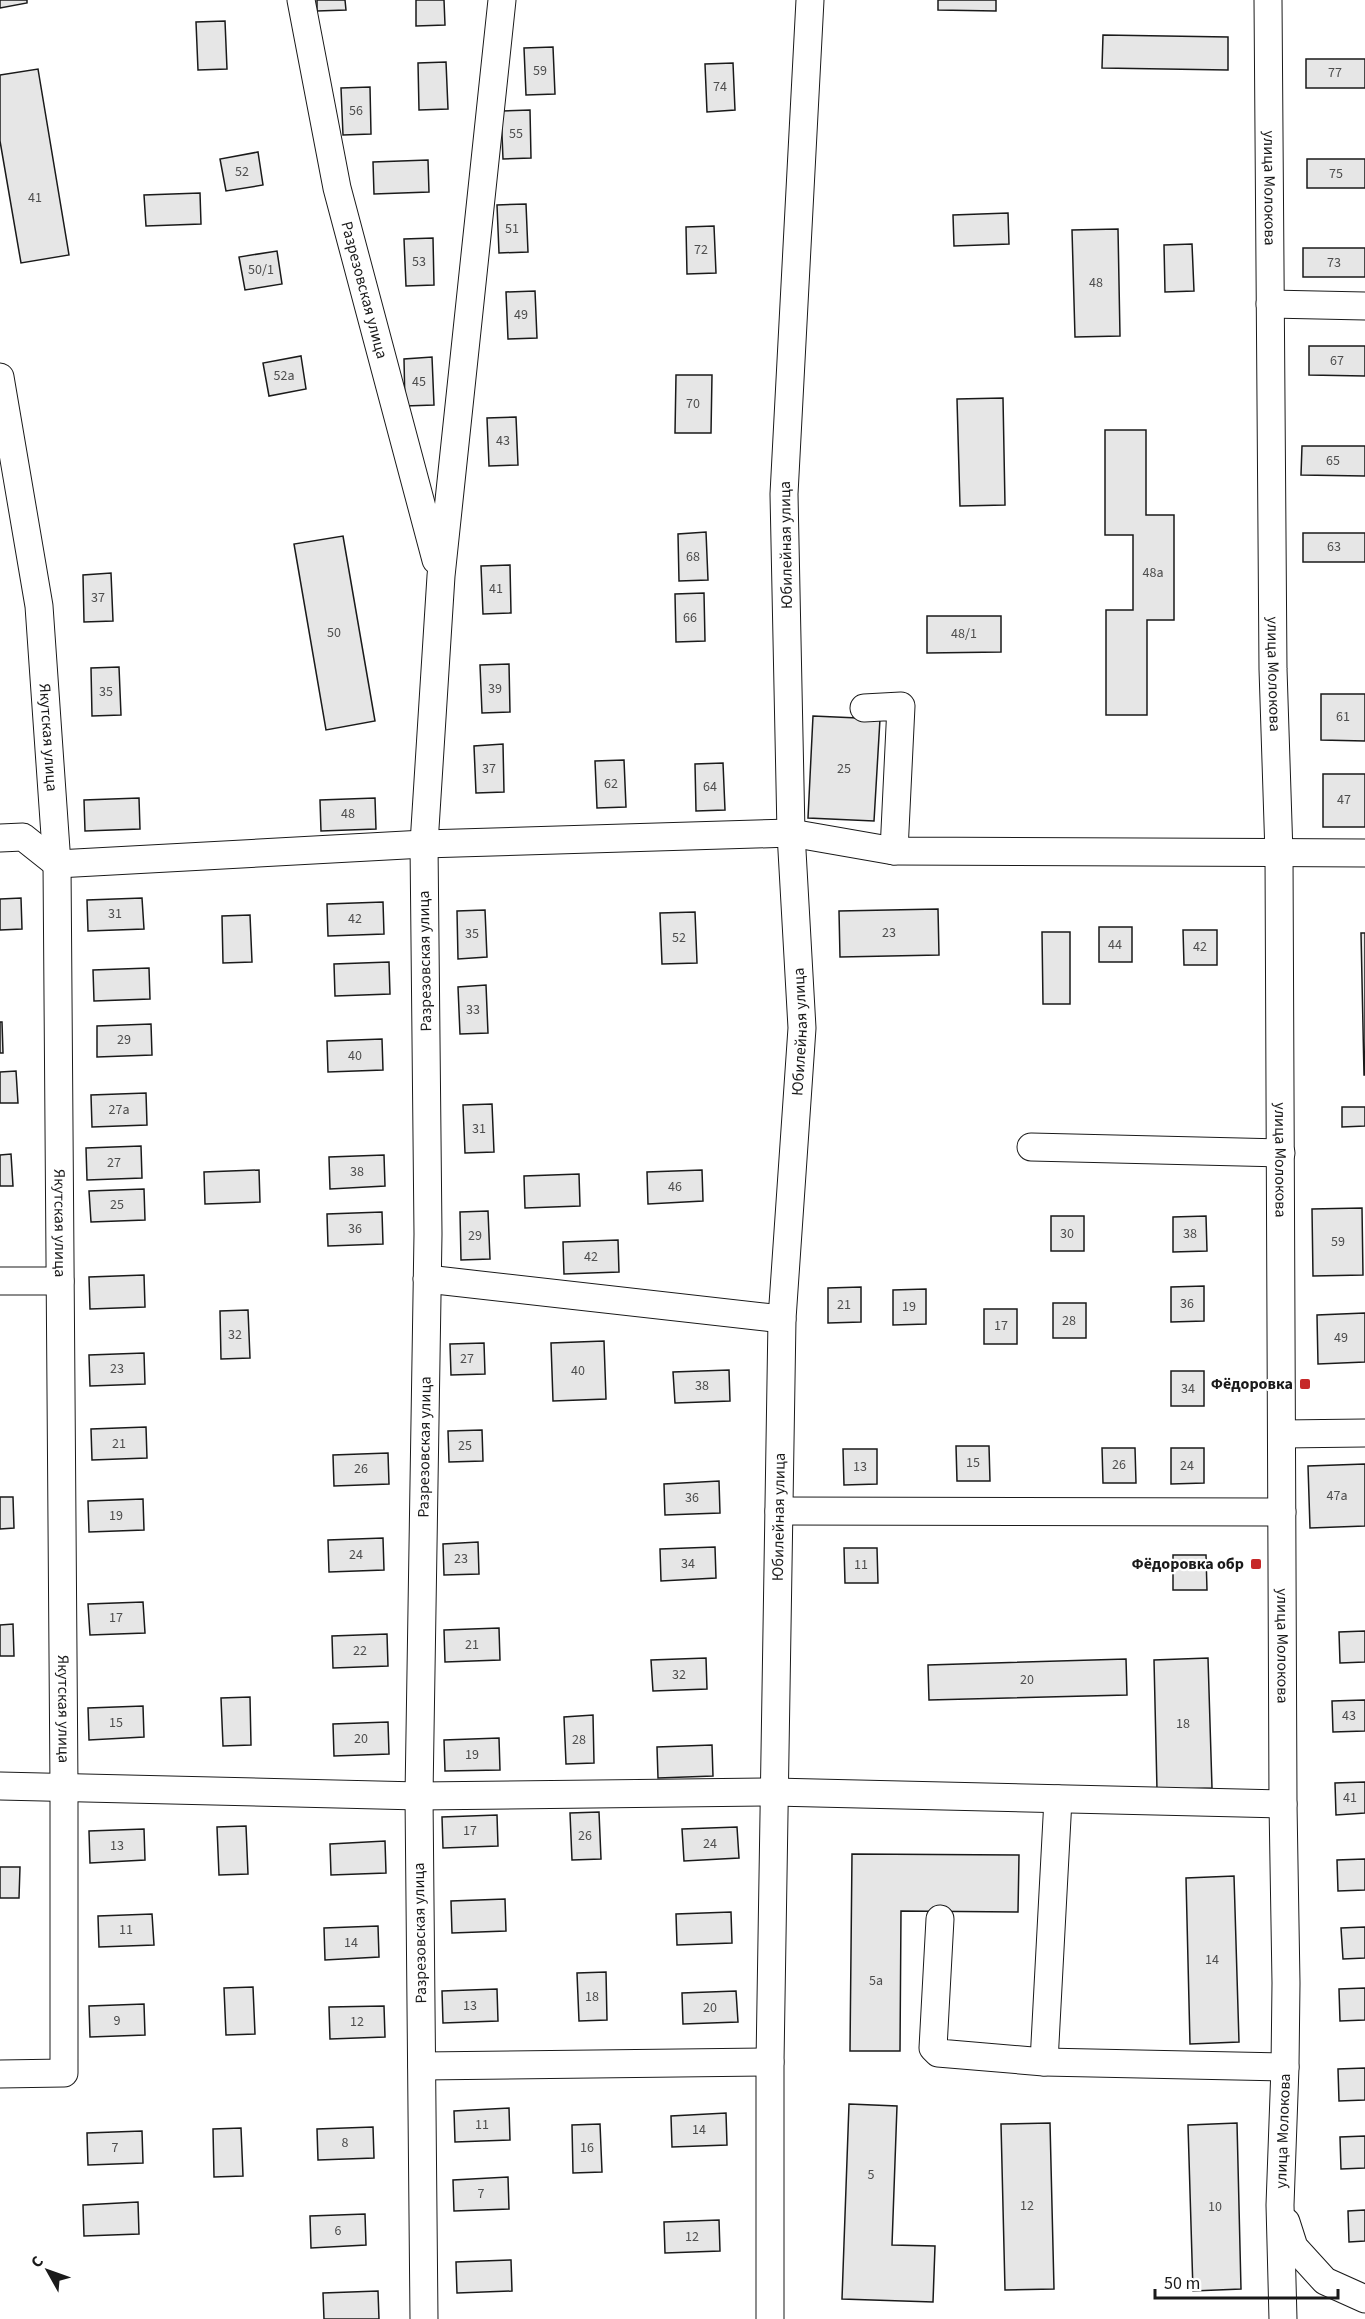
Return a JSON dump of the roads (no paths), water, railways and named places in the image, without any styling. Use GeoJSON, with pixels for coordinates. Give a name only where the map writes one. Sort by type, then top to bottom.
{"type":"FeatureCollection","features":[{"type":"Feature","properties":{"kind":"street","name":"Разрезовская улица"},"geometry":{"type":"LineString","coordinates":[[302,0],[337,188],[441,576]]}},
{"type":"Feature","properties":{"kind":"street","name":"Разрезовская улица"},"geometry":{"type":"LineString","coordinates":[[424,2319],[419,1796],[427,1279],[424,844],[441,576],[502,0]]}},
{"type":"Feature","properties":{"kind":"street","name":"Юбилейная улица"},"geometry":{"type":"LineString","coordinates":[[770,2319],[770,2062],[782,1319],[802,1028],[791,833],[784,494],[810,0]]}},
{"type":"Feature","properties":{"kind":"street","name":"улица Молокова"},"geometry":{"type":"LineString","coordinates":[[1268,0],[1273,669],[1280,854],[1285,2067],[1280,2205],[1283,2319]]}},
{"type":"Feature","properties":{"kind":"street"},"geometry":{"type":"LineString","coordinates":[[1270,304],[1365,306]]}},
{"type":"Feature","properties":{"kind":"street","name":"Якутская улица"},"geometry":{"type":"LineString","coordinates":[[0,377],[39,606],[57,864],[64,1787],[64,2073],[0,2074]]}},
{"type":"Feature","properties":{"kind":"street"},"geometry":{"type":"LineString","coordinates":[[864,708],[901,706],[894,851]]}},
{"type":"Feature","properties":{"kind":"street"},"geometry":{"type":"LineString","coordinates":[[0,838],[22,837],[57,864],[424,844],[791,833],[894,851],[1365,853]]}},
{"type":"Feature","properties":{"kind":"street"},"geometry":{"type":"LineString","coordinates":[[1031,1147],[1281,1153]]}},
{"type":"Feature","properties":{"kind":"street"},"geometry":{"type":"LineString","coordinates":[[427,1279],[782,1319]]}},
{"type":"Feature","properties":{"kind":"street"},"geometry":{"type":"LineString","coordinates":[[0,1281],[60,1281]]}},
{"type":"Feature","properties":{"kind":"street"},"geometry":{"type":"LineString","coordinates":[[1282,1434],[1365,1433]]}},
{"type":"Feature","properties":{"kind":"street"},"geometry":{"type":"LineString","coordinates":[[779,1510],[1282,1512]]}},
{"type":"Feature","properties":{"kind":"street"},"geometry":{"type":"LineString","coordinates":[[0,1786],[419,1796],[774,1792],[1283,1804]]}},
{"type":"Feature","properties":{"kind":"street"},"geometry":{"type":"LineString","coordinates":[[1044,2062],[1058,1799]]}},
{"type":"Feature","properties":{"kind":"street"},"geometry":{"type":"LineString","coordinates":[[940,1919],[933,2048],[945,2055],[1044,2062],[1285,2067]]}},
{"type":"Feature","properties":{"kind":"street"},"geometry":{"type":"LineString","coordinates":[[422,2066],[770,2062]]}},
{"type":"Feature","properties":{"kind":"street"},"geometry":{"type":"LineString","coordinates":[[1280,2205],[1294,2247],[1325,2281],[1365,2299]]}},
{"type":"Feature","properties":{"kind":"place","name":"Фёдоровка"},"geometry":{"type":"Point","coordinates":[1305,1384]}},
{"type":"Feature","properties":{"kind":"place","name":"Фёдоровка обр"},"geometry":{"type":"Point","coordinates":[1256,1564]}}]}
